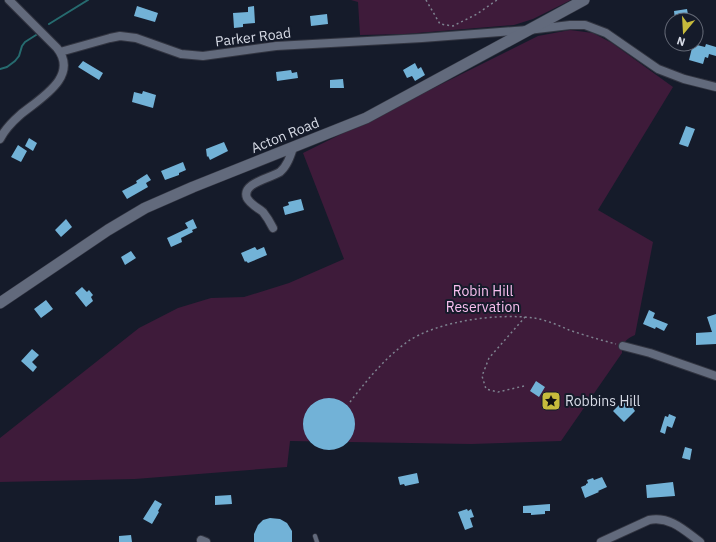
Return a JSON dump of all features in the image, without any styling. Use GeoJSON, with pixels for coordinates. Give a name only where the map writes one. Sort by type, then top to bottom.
{"type":"FeatureCollection","features":[{"type":"Feature","properties":{"kind":"main road","name":"Acton Road"},"geometry":{"type":"LineString","coordinates":[[0,303],[108,230],[146,208],[186,190],[366,118],[584,0]]}},
{"type":"Feature","properties":{"kind":"street"},"geometry":{"type":"LineString","coordinates":[[0,139],[11,124],[43,98],[57,84],[63,68],[63,57],[60,52],[9,0]]}},
{"type":"Feature","properties":{"kind":"street","name":"Parker Road"},"geometry":{"type":"LineString","coordinates":[[60,52],[120,36],[136,38],[181,54],[203,56],[276,46],[585,25],[612,37],[658,69],[684,79],[716,86]]}},
{"type":"Feature","properties":{"kind":"street"},"geometry":{"type":"LineString","coordinates":[[273,228],[267,217],[247,199],[247,189],[251,185],[269,178],[280,171],[288,162],[293,148]]}},
{"type":"Feature","properties":{"kind":"street"},"geometry":{"type":"LineString","coordinates":[[623,346],[650,352],[716,376]]}},
{"type":"Feature","properties":{"kind":"street"},"geometry":{"type":"LineString","coordinates":[[601,542],[648,520],[657,518],[671,522],[700,542]]}},
{"type":"Feature","properties":{"kind":"lane"},"geometry":{"type":"LineString","coordinates":[[315,536],[316,542]]}},
{"type":"Feature","properties":{"kind":"path"},"geometry":{"type":"LineString","coordinates":[[426,0],[440,24],[453,26],[477,14],[497,0]]}},
{"type":"Feature","properties":{"kind":"path"},"geometry":{"type":"LineString","coordinates":[[350,402],[367,380],[398,349],[418,336],[445,326],[466,321],[491,318],[524,317],[544,320],[584,335],[623,346]]}},
{"type":"Feature","properties":{"kind":"path"},"geometry":{"type":"LineString","coordinates":[[524,317],[489,358],[482,376],[486,389],[498,392],[524,386]]}},
{"type":"Feature","properties":{"kind":"green space"},"geometry":{"type":"Polygon","coordinates":[[[351,0],[571,0],[533,19],[514,25],[405,34],[360,35],[358,2],[351,0]]]}},
{"type":"Feature","properties":{"kind":"green space","name":"Robin Hill Reservation"},"geometry":{"type":"Polygon","coordinates":[[[570,30],[593,33],[612,43],[673,87],[598,210],[653,242],[635,335],[625,342],[622,353],[561,441],[471,444],[290,441],[287,467],[135,479],[0,482],[0,438],[139,328],[178,308],[211,298],[244,297],[289,283],[344,259],[303,153],[538,36],[570,30]]]}},
{"type":"Feature","properties":{"kind":"building"},"geometry":{"type":"Polygon","coordinates":[[[137,6],[158,13],[155,22],[134,16],[137,6]]]}},
{"type":"Feature","properties":{"kind":"building"},"geometry":{"type":"Polygon","coordinates":[[[254,6],[255,23],[243,24],[243,27],[234,28],[233,13],[248,12],[248,7],[254,6]]]}},
{"type":"Feature","properties":{"kind":"building"},"geometry":{"type":"Polygon","coordinates":[[[687,9],[688,12],[674,12],[687,9]]]}},
{"type":"Feature","properties":{"kind":"building"},"geometry":{"type":"Polygon","coordinates":[[[327,14],[328,24],[311,26],[310,16],[327,14]]]}},
{"type":"Feature","properties":{"kind":"building"},"geometry":{"type":"Polygon","coordinates":[[[706,44],[716,47],[716,56],[709,54],[708,58],[705,57],[703,64],[689,60],[691,52],[704,52],[704,47],[706,44]]]}},
{"type":"Feature","properties":{"kind":"building"},"geometry":{"type":"Polygon","coordinates":[[[83,61],[103,73],[99,80],[78,67],[83,61]]]}},
{"type":"Feature","properties":{"kind":"building"},"geometry":{"type":"Polygon","coordinates":[[[415,63],[418,69],[421,67],[425,75],[415,81],[412,76],[407,78],[403,70],[415,63]]]}},
{"type":"Feature","properties":{"kind":"building"},"geometry":{"type":"Polygon","coordinates":[[[291,70],[292,73],[297,72],[298,78],[277,81],[276,72],[291,70]]]}},
{"type":"Feature","properties":{"kind":"building"},"geometry":{"type":"Polygon","coordinates":[[[343,79],[344,88],[330,88],[330,80],[343,79]]]}},
{"type":"Feature","properties":{"kind":"building"},"geometry":{"type":"Polygon","coordinates":[[[143,91],[156,95],[153,108],[132,102],[134,92],[142,94],[143,91]]]}},
{"type":"Feature","properties":{"kind":"building"},"geometry":{"type":"Polygon","coordinates":[[[686,126],[695,129],[688,147],[679,144],[686,126]]]}},
{"type":"Feature","properties":{"kind":"building"},"geometry":{"type":"Polygon","coordinates":[[[29,138],[37,143],[33,151],[25,146],[29,138]]]}},
{"type":"Feature","properties":{"kind":"building"},"geometry":{"type":"Polygon","coordinates":[[[224,142],[228,151],[210,160],[208,156],[207,157],[206,149],[224,142]]]}},
{"type":"Feature","properties":{"kind":"building"},"geometry":{"type":"Polygon","coordinates":[[[18,145],[27,151],[21,162],[11,157],[18,145]]]}},
{"type":"Feature","properties":{"kind":"building"},"geometry":{"type":"Polygon","coordinates":[[[183,162],[186,170],[179,173],[179,175],[165,180],[161,171],[183,162]]]}},
{"type":"Feature","properties":{"kind":"building"},"geometry":{"type":"Polygon","coordinates":[[[147,174],[151,180],[146,183],[148,187],[127,199],[122,191],[137,183],[136,181],[147,174]]]}},
{"type":"Feature","properties":{"kind":"building"},"geometry":{"type":"Polygon","coordinates":[[[301,199],[304,210],[285,215],[283,207],[289,205],[288,202],[301,199]]]}},
{"type":"Feature","properties":{"kind":"building"},"geometry":{"type":"Polygon","coordinates":[[[66,219],[72,227],[61,237],[55,230],[66,219]]]}},
{"type":"Feature","properties":{"kind":"building"},"geometry":{"type":"Polygon","coordinates":[[[193,219],[197,228],[192,230],[193,232],[181,238],[182,242],[171,247],[167,238],[188,228],[185,223],[193,219]]]}},
{"type":"Feature","properties":{"kind":"building"},"geometry":{"type":"Polygon","coordinates":[[[255,247],[257,250],[264,247],[267,255],[248,263],[246,261],[245,262],[241,253],[255,247]]]}},
{"type":"Feature","properties":{"kind":"building"},"geometry":{"type":"Polygon","coordinates":[[[131,251],[136,258],[125,265],[121,257],[131,251]]]}},
{"type":"Feature","properties":{"kind":"building"},"geometry":{"type":"Polygon","coordinates":[[[82,287],[87,292],[89,290],[93,295],[91,297],[93,301],[86,307],[75,293],[82,287]]]}},
{"type":"Feature","properties":{"kind":"building"},"geometry":{"type":"Polygon","coordinates":[[[46,300],[53,309],[41,318],[34,309],[46,300]]]}},
{"type":"Feature","properties":{"kind":"building"},"geometry":{"type":"Polygon","coordinates":[[[649,310],[655,313],[653,318],[668,324],[664,331],[656,327],[655,329],[643,324],[649,310]]]}},
{"type":"Feature","properties":{"kind":"building"},"geometry":{"type":"Polygon","coordinates":[[[716,314],[716,344],[696,345],[696,333],[712,332],[707,317],[716,314]]]}},
{"type":"Feature","properties":{"kind":"building"},"geometry":{"type":"Polygon","coordinates":[[[32,349],[39,355],[32,362],[37,367],[33,372],[21,361],[32,349]]]}},
{"type":"Feature","properties":{"kind":"building"},"geometry":{"type":"Polygon","coordinates":[[[536,381],[545,387],[539,397],[530,391],[536,381]]]}},
{"type":"Feature","properties":{"kind":"building"},"geometry":{"type":"Polygon","coordinates":[[[329,398],[339,400],[347,406],[353,414],[355,424],[353,434],[347,442],[339,448],[329,450],[319,448],[311,442],[305,434],[303,424],[305,414],[311,406],[319,400],[329,398]]]}},
{"type":"Feature","properties":{"kind":"building"},"geometry":{"type":"Polygon","coordinates":[[[626,400],[634,407],[633,408],[635,411],[624,422],[613,411],[626,400]]]}},
{"type":"Feature","properties":{"kind":"building"},"geometry":{"type":"Polygon","coordinates":[[[669,414],[676,417],[672,428],[667,426],[665,434],[660,432],[665,416],[668,417],[669,414]]]}},
{"type":"Feature","properties":{"kind":"building"},"geometry":{"type":"Polygon","coordinates":[[[685,447],[692,449],[690,460],[682,458],[685,447]]]}},
{"type":"Feature","properties":{"kind":"building"},"geometry":{"type":"Polygon","coordinates":[[[417,473],[419,483],[405,486],[404,484],[400,485],[398,477],[417,473]]]}},
{"type":"Feature","properties":{"kind":"building"},"geometry":{"type":"Polygon","coordinates":[[[602,477],[607,487],[585,498],[581,487],[588,483],[587,480],[593,478],[594,480],[602,477]]]}},
{"type":"Feature","properties":{"kind":"building"},"geometry":{"type":"Polygon","coordinates":[[[673,482],[675,496],[647,498],[646,485],[673,482]]]}},
{"type":"Feature","properties":{"kind":"building"},"geometry":{"type":"Polygon","coordinates":[[[231,495],[232,504],[215,505],[215,496],[231,495]]]}},
{"type":"Feature","properties":{"kind":"building"},"geometry":{"type":"Polygon","coordinates":[[[155,500],[162,504],[152,524],[143,519],[155,500]]]}},
{"type":"Feature","properties":{"kind":"building"},"geometry":{"type":"Polygon","coordinates":[[[550,504],[550,511],[545,511],[545,514],[531,515],[531,513],[523,513],[523,506],[550,504]]]}},
{"type":"Feature","properties":{"kind":"building"},"geometry":{"type":"Polygon","coordinates":[[[467,509],[468,511],[471,509],[474,517],[470,518],[473,527],[465,530],[458,512],[467,509]]]}},
{"type":"Feature","properties":{"kind":"building"},"geometry":{"type":"Polygon","coordinates":[[[270,518],[280,519],[287,523],[292,531],[292,542],[254,542],[254,534],[258,525],[263,520],[270,518]]]}},
{"type":"Feature","properties":{"kind":"building"},"geometry":{"type":"Polygon","coordinates":[[[131,535],[132,542],[119,542],[119,536],[131,535]]]}},
{"type":"Feature","properties":{"kind":"waterway"},"geometry":{"type":"LineString","coordinates":[[49,24],[88,0]]}},
{"type":"Feature","properties":{"kind":"waterway"},"geometry":{"type":"LineString","coordinates":[[0,69],[7,67],[15,61],[19,56],[25,42],[36,35]]}},
{"type":"Feature","properties":{"kind":"place","name":"Robbins Hill"},"geometry":{"type":"Point","coordinates":[551,401]}}]}
